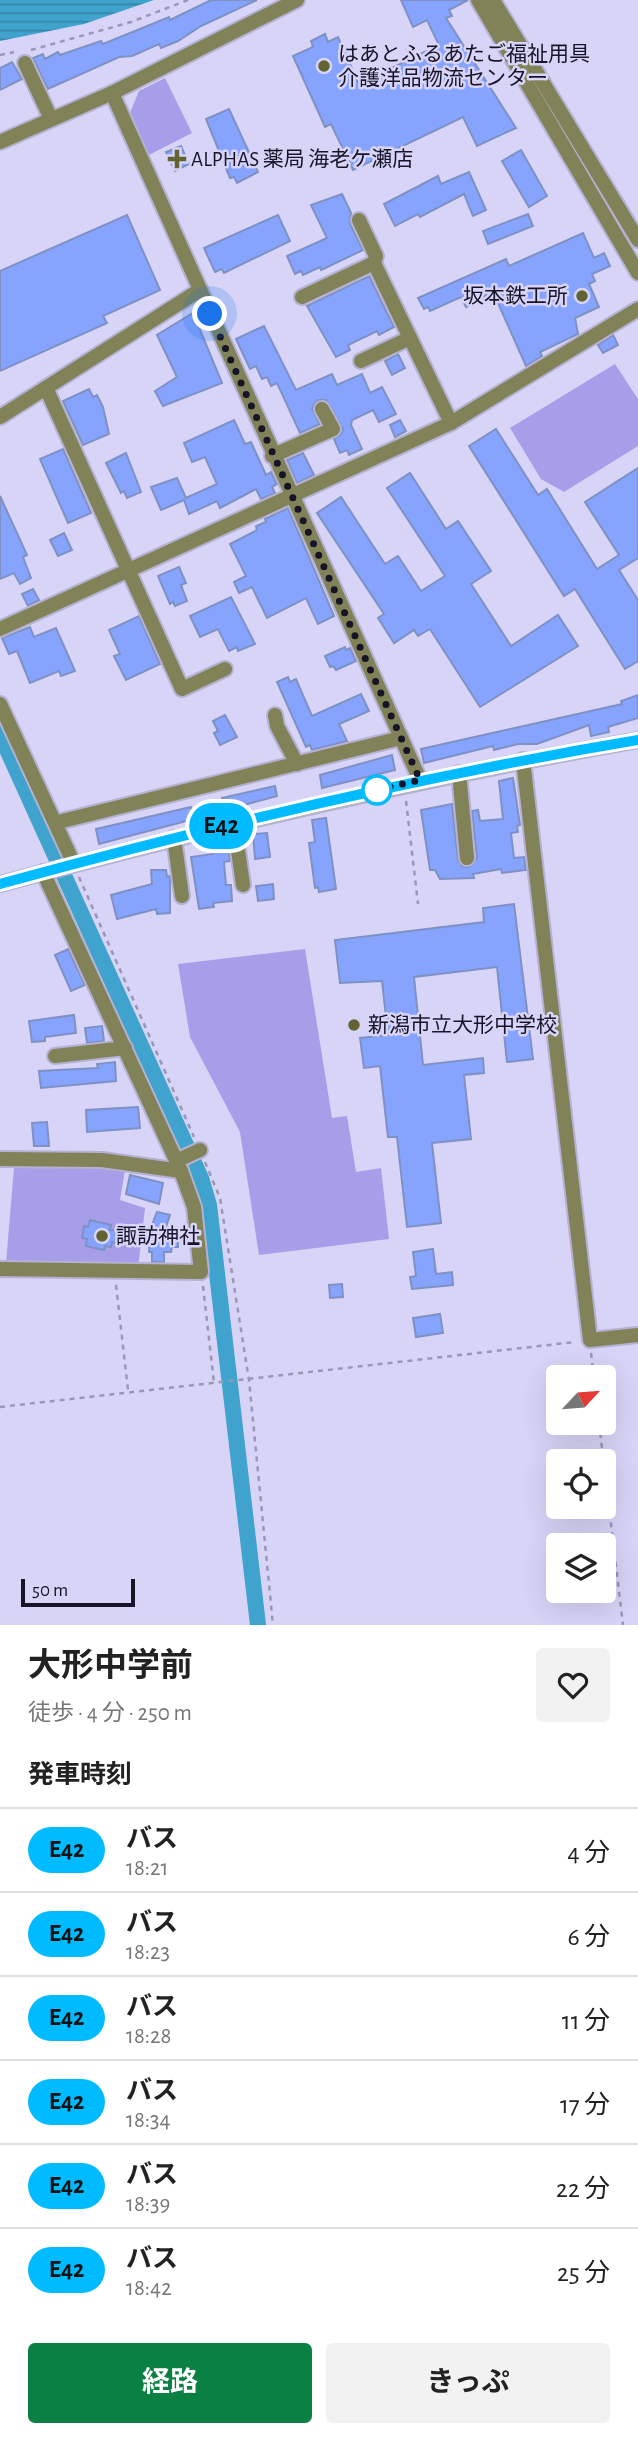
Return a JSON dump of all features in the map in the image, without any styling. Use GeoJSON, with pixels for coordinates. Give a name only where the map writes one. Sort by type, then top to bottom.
{"type":"FeatureCollection","features":[{"type":"Feature","properties":{"kind":"street"},"geometry":{"type":"LineString","coordinates":[[0,142],[112,93],[298,0]]}},
{"type":"Feature","properties":{"kind":"street"},"geometry":{"type":"LineString","coordinates":[[478,0],[638,273]]}},
{"type":"Feature","properties":{"kind":"street"},"geometry":{"type":"LineString","coordinates":[[493,0],[638,240]]}},
{"type":"Feature","properties":{"kind":"street"},"geometry":{"type":"LineString","coordinates":[[25,63],[51,119]]}},
{"type":"Feature","properties":{"kind":"street"},"geometry":{"type":"LineString","coordinates":[[112,93],[290,497],[420,780]]}},
{"type":"Feature","properties":{"kind":"street"},"geometry":{"type":"LineString","coordinates":[[359,220],[376,256],[374,263],[451,423]]}},
{"type":"Feature","properties":{"kind":"street"},"geometry":{"type":"LineString","coordinates":[[302,297],[374,263]]}},
{"type":"Feature","properties":{"kind":"street"},"geometry":{"type":"LineString","coordinates":[[0,417],[200,290]]}},
{"type":"Feature","properties":{"kind":"street"},"geometry":{"type":"LineString","coordinates":[[0,629],[451,423],[638,309]]}},
{"type":"Feature","properties":{"kind":"street"},"geometry":{"type":"LineString","coordinates":[[360,361],[410,338]]}},
{"type":"Feature","properties":{"kind":"street"},"geometry":{"type":"LineString","coordinates":[[46,388],[182,689],[225,669]]}},
{"type":"Feature","properties":{"kind":"street"},"geometry":{"type":"LineString","coordinates":[[272,456],[333,429],[323,409]]}},
{"type":"Feature","properties":{"kind":"street"},"geometry":{"type":"LineString","coordinates":[[0,704],[70,864]]}},
{"type":"Feature","properties":{"kind":"street"},"geometry":{"type":"LineString","coordinates":[[275,715],[277,726],[297,764]]}},
{"type":"Feature","properties":{"kind":"street"},"geometry":{"type":"LineString","coordinates":[[62,821],[401,738]]}},
{"type":"Feature","properties":{"kind":"street"},"geometry":{"type":"LineString","coordinates":[[0,884],[234,823],[420,780],[638,740]]}},
{"type":"Feature","properties":{"kind":"street"},"geometry":{"type":"LineString","coordinates":[[523,760],[590,1340],[638,1335]]}},
{"type":"Feature","properties":{"kind":"street"},"geometry":{"type":"LineString","coordinates":[[459,773],[467,858]]}},
{"type":"Feature","properties":{"kind":"street"},"geometry":{"type":"LineString","coordinates":[[234,823],[243,885]]}},
{"type":"Feature","properties":{"kind":"street"},"geometry":{"type":"LineString","coordinates":[[174,838],[182,896]]}},
{"type":"Feature","properties":{"kind":"street"},"geometry":{"type":"LineString","coordinates":[[0,1269],[201,1272],[194,1207],[179,1166],[47,871]]}},
{"type":"Feature","properties":{"kind":"street"},"geometry":{"type":"LineString","coordinates":[[55,1056],[125,1048]]}},
{"type":"Feature","properties":{"kind":"street"},"geometry":{"type":"LineString","coordinates":[[0,1159],[102,1160],[179,1166],[200,1150]]}},
{"type":"Feature","properties":{"kind":"path"},"geometry":{"type":"LineString","coordinates":[[0,55],[131,22],[188,0]]}},
{"type":"Feature","properties":{"kind":"path"},"geometry":{"type":"LineString","coordinates":[[404,784],[418,904]]}},
{"type":"Feature","properties":{"kind":"path"},"geometry":{"type":"LineString","coordinates":[[70,864],[220,1198],[249,1380],[273,1625]]}},
{"type":"Feature","properties":{"kind":"path"},"geometry":{"type":"LineString","coordinates":[[114,1272],[128,1391]]}},
{"type":"Feature","properties":{"kind":"path"},"geometry":{"type":"LineString","coordinates":[[201,1272],[214,1383]]}},
{"type":"Feature","properties":{"kind":"path"},"geometry":{"type":"LineString","coordinates":[[0,1407],[590,1340],[593,1365]]}},
{"type":"Feature","properties":{"kind":"path"},"geometry":{"type":"LineString","coordinates":[[600,1435],[623,1625]]}},
{"type":"Feature","properties":{"kind":"shaded area"},"geometry":{"type":"Polygon","coordinates":[[[165,78],[192,133],[149,155],[130,113],[139,91],[165,78]]]}},
{"type":"Feature","properties":{"kind":"shaded area"},"geometry":{"type":"Polygon","coordinates":[[[615,364],[638,399],[638,446],[564,492],[541,479],[510,428],[615,364]]]}},
{"type":"Feature","properties":{"kind":"shaded area"},"geometry":{"type":"Polygon","coordinates":[[[305,949],[332,1118],[347,1116],[356,1172],[381,1168],[389,1239],[259,1255],[240,1132],[190,1037],[178,964],[305,949]]]}},
{"type":"Feature","properties":{"kind":"shaded area"},"geometry":{"type":"Polygon","coordinates":[[[103,1166],[125,1170],[120,1200],[145,1208],[138,1268],[6,1263],[14,1168],[103,1166]]]}},
{"type":"Feature","properties":{"kind":"water"},"geometry":{"type":"Polygon","coordinates":[[[0,0],[154,0],[84,24],[0,41],[0,0]]]}},
{"type":"Feature","properties":{"kind":"building"},"geometry":{"type":"Polygon","coordinates":[[[211,0],[257,0],[201,26],[178,41],[161,48],[159,44],[132,56],[119,57],[48,89],[33,58],[43,54],[45,59],[58,52],[60,55],[101,41],[103,44],[169,17],[170,20],[211,0]]]}},
{"type":"Feature","properties":{"kind":"building"},"geometry":{"type":"Polygon","coordinates":[[[401,0],[468,0],[449,10],[452,16],[446,18],[516,128],[477,146],[463,117],[353,170],[331,124],[325,127],[293,56],[313,47],[311,41],[325,34],[328,42],[338,37],[359,84],[439,45],[427,20],[413,27],[401,0]]]}},
{"type":"Feature","properties":{"kind":"building"},"geometry":{"type":"Polygon","coordinates":[[[12,62],[22,79],[0,90],[0,68],[12,62]]]}},
{"type":"Feature","properties":{"kind":"building"},"geometry":{"type":"Polygon","coordinates":[[[229,109],[258,172],[237,183],[234,177],[230,178],[206,119],[229,109]]]}},
{"type":"Feature","properties":{"kind":"building"},"geometry":{"type":"Polygon","coordinates":[[[181,146],[189,164],[175,171],[166,152],[181,146]]]}},
{"type":"Feature","properties":{"kind":"building"},"geometry":{"type":"Polygon","coordinates":[[[521,150],[547,196],[529,207],[502,161],[521,150]]]}},
{"type":"Feature","properties":{"kind":"building"},"geometry":{"type":"Polygon","coordinates":[[[469,172],[486,210],[473,216],[464,194],[420,217],[418,214],[395,226],[384,204],[438,176],[441,184],[469,172]]]}},
{"type":"Feature","properties":{"kind":"building"},"geometry":{"type":"Polygon","coordinates":[[[342,194],[351,213],[350,224],[363,250],[321,270],[320,267],[303,275],[301,271],[295,274],[287,256],[327,238],[311,205],[342,194]]]}},
{"type":"Feature","properties":{"kind":"building"},"geometry":{"type":"Polygon","coordinates":[[[528,214],[533,226],[488,244],[483,231],[528,214]]]}},
{"type":"Feature","properties":{"kind":"building"},"geometry":{"type":"Polygon","coordinates":[[[127,215],[160,290],[103,316],[107,323],[0,371],[0,271],[127,215]]]}},
{"type":"Feature","properties":{"kind":"building"},"geometry":{"type":"Polygon","coordinates":[[[278,215],[290,241],[224,273],[222,269],[215,272],[204,248],[278,215]]]}},
{"type":"Feature","properties":{"kind":"building"},"geometry":{"type":"Polygon","coordinates":[[[583,233],[594,258],[604,253],[610,266],[592,274],[595,281],[589,284],[599,307],[575,318],[578,334],[540,352],[542,356],[526,366],[493,292],[466,307],[461,297],[430,311],[428,307],[424,309],[418,298],[506,259],[509,266],[583,233]]]}},
{"type":"Feature","properties":{"kind":"building"},"geometry":{"type":"Polygon","coordinates":[[[369,276],[394,327],[379,335],[377,331],[348,345],[350,350],[336,357],[307,306],[369,276]]]}},
{"type":"Feature","properties":{"kind":"building"},"geometry":{"type":"Polygon","coordinates":[[[193,313],[222,383],[163,406],[155,391],[177,377],[157,335],[193,313]]]}},
{"type":"Feature","properties":{"kind":"building"},"geometry":{"type":"Polygon","coordinates":[[[264,326],[296,390],[332,374],[337,385],[362,374],[370,393],[382,387],[396,414],[379,422],[373,410],[352,420],[351,425],[362,449],[349,455],[347,450],[340,453],[334,439],[343,429],[326,400],[318,400],[312,408],[320,424],[300,433],[277,383],[271,386],[267,377],[262,379],[256,366],[250,369],[236,339],[264,326]]]}},
{"type":"Feature","properties":{"kind":"building"},"geometry":{"type":"Polygon","coordinates":[[[613,335],[618,345],[603,353],[598,345],[613,335]]]}},
{"type":"Feature","properties":{"kind":"building"},"geometry":{"type":"Polygon","coordinates":[[[398,354],[405,368],[392,375],[385,361],[398,354]]]}},
{"type":"Feature","properties":{"kind":"building"},"geometry":{"type":"Polygon","coordinates":[[[89,389],[93,397],[97,395],[103,407],[109,434],[83,445],[63,401],[89,389]]]}},
{"type":"Feature","properties":{"kind":"building"},"geometry":{"type":"Polygon","coordinates":[[[234,420],[245,444],[251,442],[266,475],[271,472],[277,484],[272,487],[275,493],[261,499],[256,489],[220,508],[217,501],[189,514],[184,500],[161,510],[151,487],[177,478],[186,498],[217,484],[205,457],[192,462],[184,443],[234,420]]]}},
{"type":"Feature","properties":{"kind":"building"},"geometry":{"type":"Polygon","coordinates":[[[400,420],[406,431],[395,437],[390,425],[400,420]]]}},
{"type":"Feature","properties":{"kind":"building"},"geometry":{"type":"Polygon","coordinates":[[[496,429],[538,495],[547,489],[597,569],[619,555],[585,502],[638,468],[638,558],[619,570],[638,600],[638,661],[625,669],[575,589],[564,596],[469,446],[496,429]]]}},
{"type":"Feature","properties":{"kind":"building"},"geometry":{"type":"Polygon","coordinates":[[[63,449],[91,513],[68,523],[40,459],[63,449]]]}},
{"type":"Feature","properties":{"kind":"building"},"geometry":{"type":"Polygon","coordinates":[[[126,453],[141,492],[127,498],[124,491],[121,493],[106,463],[126,453]]]}},
{"type":"Feature","properties":{"kind":"building"},"geometry":{"type":"Polygon","coordinates":[[[303,453],[314,475],[297,483],[287,460],[303,453]]]}},
{"type":"Feature","properties":{"kind":"building"},"geometry":{"type":"Polygon","coordinates":[[[410,473],[446,529],[458,521],[491,571],[471,584],[511,646],[558,615],[578,646],[480,707],[430,629],[418,636],[414,630],[394,643],[378,618],[384,614],[317,513],[341,497],[385,564],[398,556],[421,591],[445,576],[387,488],[410,473]]]}},
{"type":"Feature","properties":{"kind":"building"},"geometry":{"type":"Polygon","coordinates":[[[0,496],[27,555],[23,557],[31,578],[20,584],[14,573],[0,579],[0,496]]]}},
{"type":"Feature","properties":{"kind":"building"},"geometry":{"type":"Polygon","coordinates":[[[288,508],[334,616],[318,624],[306,598],[267,618],[252,587],[239,593],[234,582],[246,576],[230,544],[257,530],[256,526],[266,522],[265,519],[288,508]]]}},
{"type":"Feature","properties":{"kind":"building"},"geometry":{"type":"Polygon","coordinates":[[[64,533],[72,550],[58,556],[50,540],[64,533]]]}},
{"type":"Feature","properties":{"kind":"building"},"geometry":{"type":"Polygon","coordinates":[[[179,567],[186,583],[181,585],[187,601],[175,606],[173,602],[170,604],[158,576],[179,567]]]}},
{"type":"Feature","properties":{"kind":"building"},"geometry":{"type":"Polygon","coordinates":[[[33,589],[39,600],[28,606],[22,594],[33,589]]]}},
{"type":"Feature","properties":{"kind":"building"},"geometry":{"type":"Polygon","coordinates":[[[231,597],[255,644],[238,651],[237,647],[229,651],[218,629],[200,637],[190,616],[231,597]]]}},
{"type":"Feature","properties":{"kind":"building"},"geometry":{"type":"Polygon","coordinates":[[[139,616],[160,664],[126,680],[114,656],[120,654],[109,630],[139,616]]]}},
{"type":"Feature","properties":{"kind":"building"},"geometry":{"type":"Polygon","coordinates":[[[30,627],[34,637],[56,628],[75,671],[61,676],[59,671],[30,683],[17,651],[9,654],[2,638],[30,627]]]}},
{"type":"Feature","properties":{"kind":"building"},"geometry":{"type":"Polygon","coordinates":[[[345,647],[346,650],[350,648],[356,661],[336,670],[333,666],[330,667],[325,656],[345,647]]]}},
{"type":"Feature","properties":{"kind":"building"},"geometry":{"type":"Polygon","coordinates":[[[288,677],[290,682],[296,679],[312,716],[361,694],[369,711],[339,724],[347,741],[312,750],[310,745],[306,747],[277,682],[288,677]]]}},
{"type":"Feature","properties":{"kind":"building"},"geometry":{"type":"Polygon","coordinates":[[[638,695],[638,718],[608,727],[609,732],[591,736],[589,725],[537,744],[518,744],[494,750],[493,746],[424,763],[421,749],[622,704],[621,701],[638,695]]]}},
{"type":"Feature","properties":{"kind":"building"},"geometry":{"type":"Polygon","coordinates":[[[225,715],[237,737],[220,745],[214,733],[218,731],[213,721],[225,715]]]}},
{"type":"Feature","properties":{"kind":"building"},"geometry":{"type":"Polygon","coordinates":[[[392,755],[395,770],[322,788],[320,775],[392,755]]]}},
{"type":"Feature","properties":{"kind":"building"},"geometry":{"type":"Polygon","coordinates":[[[513,778],[520,825],[517,826],[518,832],[511,833],[514,858],[524,857],[526,870],[502,873],[501,869],[473,874],[474,878],[440,879],[435,870],[430,870],[421,810],[452,804],[458,860],[462,866],[469,867],[477,858],[472,811],[478,810],[480,821],[503,819],[499,781],[513,778]]]}},
{"type":"Feature","properties":{"kind":"building"},"geometry":{"type":"Polygon","coordinates":[[[275,786],[277,796],[225,810],[222,798],[275,786]]]}},
{"type":"Feature","properties":{"kind":"building"},"geometry":{"type":"Polygon","coordinates":[[[191,807],[194,819],[99,844],[96,829],[191,807]]]}},
{"type":"Feature","properties":{"kind":"building"},"geometry":{"type":"Polygon","coordinates":[[[326,818],[336,889],[319,892],[318,887],[315,888],[309,843],[315,842],[312,820],[326,818]]]}},
{"type":"Feature","properties":{"kind":"building"},"geometry":{"type":"Polygon","coordinates":[[[267,833],[270,857],[255,859],[253,834],[267,833]]]}},
{"type":"Feature","properties":{"kind":"building"},"geometry":{"type":"Polygon","coordinates":[[[227,842],[230,861],[224,862],[226,885],[231,885],[232,901],[213,903],[214,907],[199,909],[191,857],[213,854],[211,845],[227,842]]]}},
{"type":"Feature","properties":{"kind":"building"},"geometry":{"type":"Polygon","coordinates":[[[151,870],[166,870],[167,877],[170,876],[170,913],[157,914],[156,909],[117,919],[111,895],[152,884],[151,870]]]}},
{"type":"Feature","properties":{"kind":"building"},"geometry":{"type":"Polygon","coordinates":[[[273,884],[274,899],[258,901],[256,886],[273,884]]]}},
{"type":"Feature","properties":{"kind":"building"},"geometry":{"type":"Polygon","coordinates":[[[514,904],[533,1059],[507,1062],[497,967],[414,977],[423,1065],[483,1058],[484,1073],[464,1075],[471,1139],[432,1143],[441,1223],[407,1227],[397,1137],[388,1137],[380,1066],[364,1068],[360,1038],[388,1035],[382,981],[340,983],[335,940],[484,922],[483,908],[514,904]]]}},
{"type":"Feature","properties":{"kind":"building"},"geometry":{"type":"Polygon","coordinates":[[[68,949],[85,985],[71,991],[55,955],[68,949]]]}},
{"type":"Feature","properties":{"kind":"building"},"geometry":{"type":"Polygon","coordinates":[[[74,1015],[76,1033],[45,1037],[45,1041],[32,1042],[29,1021],[74,1015]]]}},
{"type":"Feature","properties":{"kind":"building"},"geometry":{"type":"Polygon","coordinates":[[[102,1026],[104,1041],[87,1043],[85,1028],[102,1026]]]}},
{"type":"Feature","properties":{"kind":"building"},"geometry":{"type":"Polygon","coordinates":[[[115,1062],[116,1081],[41,1088],[39,1071],[98,1068],[97,1064],[115,1062]]]}},
{"type":"Feature","properties":{"kind":"building"},"geometry":{"type":"Polygon","coordinates":[[[138,1107],[140,1128],[87,1132],[86,1110],[138,1107]]]}},
{"type":"Feature","properties":{"kind":"building"},"geometry":{"type":"Polygon","coordinates":[[[47,1122],[49,1146],[34,1146],[32,1123],[47,1122]]]}},
{"type":"Feature","properties":{"kind":"building"},"geometry":{"type":"Polygon","coordinates":[[[130,1175],[163,1183],[159,1204],[126,1194],[130,1175]]]}},
{"type":"Feature","properties":{"kind":"building"},"geometry":{"type":"Polygon","coordinates":[[[157,1212],[170,1215],[165,1230],[178,1235],[178,1247],[172,1247],[171,1252],[164,1252],[164,1262],[152,1262],[152,1252],[149,1252],[150,1230],[157,1212]]]}},
{"type":"Feature","properties":{"kind":"building"},"geometry":{"type":"Polygon","coordinates":[[[90,1220],[111,1225],[110,1230],[118,1231],[116,1243],[112,1242],[111,1247],[105,1246],[104,1250],[86,1246],[87,1239],[82,1238],[84,1226],[88,1227],[90,1220]]]}},
{"type":"Feature","properties":{"kind":"building"},"geometry":{"type":"Polygon","coordinates":[[[433,1249],[436,1274],[452,1272],[453,1285],[412,1289],[410,1277],[416,1276],[413,1252],[433,1249]]]}},
{"type":"Feature","properties":{"kind":"building"},"geometry":{"type":"Polygon","coordinates":[[[342,1284],[343,1297],[330,1298],[329,1285],[342,1284]]]}},
{"type":"Feature","properties":{"kind":"building"},"geometry":{"type":"Polygon","coordinates":[[[440,1314],[443,1333],[416,1337],[413,1318],[440,1314]]]}},
{"type":"Feature","properties":{"kind":"waterway"},"geometry":{"type":"LineString","coordinates":[[0,734],[201,1178],[209,1205],[258,1625]]}},
{"type":"Feature","properties":{"kind":"bus line","name":"E42"},"geometry":{"type":"LineString","coordinates":[[0,884],[51,871],[73,862],[255,817],[420,780],[638,740]]}},
{"type":"Feature","properties":{"kind":"place","name":"はあとふるあたご福祉用具 介護洋品物流センター"},"geometry":{"type":"Point","coordinates":[324,66]}},
{"type":"Feature","properties":{"kind":"place","name":"ALPHAS 薬局 海老ケ瀬店"},"geometry":{"type":"Point","coordinates":[177,159]}},
{"type":"Feature","properties":{"kind":"place","name":"坂本鉄工所"},"geometry":{"type":"Point","coordinates":[582,296]}},
{"type":"Feature","properties":{"kind":"place","name":"新潟市立大形中学校"},"geometry":{"type":"Point","coordinates":[354,1025]}},
{"type":"Feature","properties":{"kind":"place","name":"諏訪神社"},"geometry":{"type":"Point","coordinates":[102,1236]}},
{"type":"Feature","properties":{"kind":"route"},"geometry":{"type":"LineString","coordinates":[[210,314],[290,497],[420,780],[377,790]]}}]}
